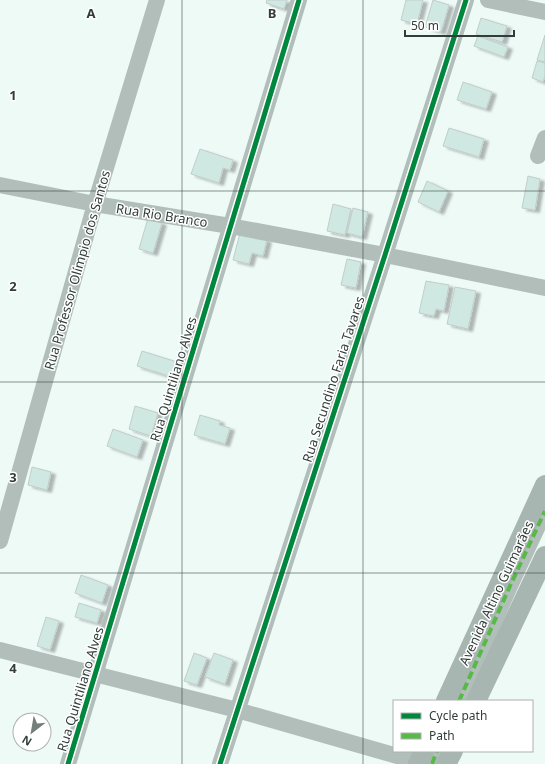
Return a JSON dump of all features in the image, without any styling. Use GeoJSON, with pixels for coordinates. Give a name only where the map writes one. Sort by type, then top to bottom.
{"type":"FeatureCollection","features":[{"type":"Feature","properties":{"kind":"main road","name":"Avenida Altino Guimarães"},"geometry":{"type":"LineString","coordinates":[[446,700],[545,485]]}},
{"type":"Feature","properties":{"kind":"main road"},"geometry":{"type":"LineString","coordinates":[[476,700],[545,556]]}},
{"type":"Feature","properties":{"kind":"main road"},"geometry":{"type":"LineString","coordinates":[[446,764],[452,752]]}},
{"type":"Feature","properties":{"kind":"street","name":"Rua Professor Olímpio dos Santos"},"geometry":{"type":"LineString","coordinates":[[0,541],[95,204],[157,0]]}},
{"type":"Feature","properties":{"kind":"street","name":"Rua Quintiliano Alves"},"geometry":{"type":"LineString","coordinates":[[68,764],[299,0]]}},
{"type":"Feature","properties":{"kind":"street","name":"Rua Secundino Faria Tavares"},"geometry":{"type":"LineString","coordinates":[[220,764],[466,0]]}},
{"type":"Feature","properties":{"kind":"street"},"geometry":{"type":"LineString","coordinates":[[488,0],[545,12]]}},
{"type":"Feature","properties":{"kind":"street"},"geometry":{"type":"LineString","coordinates":[[538,156],[545,138]]}},
{"type":"Feature","properties":{"kind":"street","name":"Rua Rio Branco"},"geometry":{"type":"LineString","coordinates":[[0,185],[95,204],[230,226],[385,255],[545,288]]}},
{"type":"Feature","properties":{"kind":"street"},"geometry":{"type":"LineString","coordinates":[[459,700],[545,511]]}},
{"type":"Feature","properties":{"kind":"street"},"geometry":{"type":"LineString","coordinates":[[0,650],[237,710],[423,761],[436,752]]}},
{"type":"Feature","properties":{"kind":"building"},"geometry":{"type":"Polygon","coordinates":[[[267,0],[287,0],[284,9],[266,3],[267,0]]]}},
{"type":"Feature","properties":{"kind":"building"},"geometry":{"type":"Polygon","coordinates":[[[406,0],[423,0],[417,24],[401,20],[406,0]]]}},
{"type":"Feature","properties":{"kind":"building"},"geometry":{"type":"Polygon","coordinates":[[[433,0],[449,5],[441,32],[425,27],[433,0]]]}},
{"type":"Feature","properties":{"kind":"building"},"geometry":{"type":"Polygon","coordinates":[[[481,18],[507,26],[502,42],[476,34],[481,18]]]}},
{"type":"Feature","properties":{"kind":"building"},"geometry":{"type":"Polygon","coordinates":[[[545,35],[545,62],[537,60],[545,35]]]}},
{"type":"Feature","properties":{"kind":"building"},"geometry":{"type":"Polygon","coordinates":[[[478,36],[508,47],[504,57],[474,46],[478,36]]]}},
{"type":"Feature","properties":{"kind":"building"},"geometry":{"type":"Polygon","coordinates":[[[537,61],[545,63],[545,76],[543,82],[532,78],[537,61]]]}},
{"type":"Feature","properties":{"kind":"building"},"geometry":{"type":"Polygon","coordinates":[[[463,82],[492,92],[486,109],[457,100],[463,82]]]}},
{"type":"Feature","properties":{"kind":"building"},"geometry":{"type":"Polygon","coordinates":[[[449,128],[484,139],[479,157],[443,146],[449,128]]]}},
{"type":"Feature","properties":{"kind":"building"},"geometry":{"type":"Polygon","coordinates":[[[200,149],[233,160],[230,170],[223,168],[219,183],[191,174],[200,149]]]}},
{"type":"Feature","properties":{"kind":"building"},"geometry":{"type":"Polygon","coordinates":[[[528,176],[540,179],[535,210],[522,208],[528,176]]]}},
{"type":"Feature","properties":{"kind":"building"},"geometry":{"type":"Polygon","coordinates":[[[427,181],[448,191],[439,212],[418,202],[427,181]]]}},
{"type":"Feature","properties":{"kind":"building"},"geometry":{"type":"Polygon","coordinates":[[[333,204],[351,209],[345,235],[327,231],[333,204]]]}},
{"type":"Feature","properties":{"kind":"building"},"geometry":{"type":"Polygon","coordinates":[[[353,208],[368,212],[362,237],[347,233],[353,208]]]}},
{"type":"Feature","properties":{"kind":"building"},"geometry":{"type":"Polygon","coordinates":[[[148,218],[162,223],[153,253],[139,249],[148,218]]]}},
{"type":"Feature","properties":{"kind":"building"},"geometry":{"type":"Polygon","coordinates":[[[240,233],[267,240],[263,256],[252,253],[249,264],[233,260],[240,233]]]}},
{"type":"Feature","properties":{"kind":"building"},"geometry":{"type":"Polygon","coordinates":[[[347,259],[361,262],[356,288],[341,285],[347,259]]]}},
{"type":"Feature","properties":{"kind":"building"},"geometry":{"type":"Polygon","coordinates":[[[426,281],[449,285],[444,311],[436,309],[434,316],[419,313],[426,281]]]}},
{"type":"Feature","properties":{"kind":"building"},"geometry":{"type":"Polygon","coordinates":[[[455,287],[476,291],[468,329],[447,324],[455,287]]]}},
{"type":"Feature","properties":{"kind":"building"},"geometry":{"type":"Polygon","coordinates":[[[142,351],[177,362],[172,377],[137,366],[142,351]]]}},
{"type":"Feature","properties":{"kind":"building"},"geometry":{"type":"Polygon","coordinates":[[[135,406],[158,413],[151,436],[129,429],[135,406]]]}},
{"type":"Feature","properties":{"kind":"building"},"geometry":{"type":"Polygon","coordinates":[[[200,415],[220,421],[219,425],[230,428],[225,444],[194,435],[200,415]]]}},
{"type":"Feature","properties":{"kind":"building"},"geometry":{"type":"Polygon","coordinates":[[[113,429],[143,440],[137,457],[107,446],[113,429]]]}},
{"type":"Feature","properties":{"kind":"building"},"geometry":{"type":"Polygon","coordinates":[[[32,467],[51,472],[47,490],[28,485],[32,467]]]}},
{"type":"Feature","properties":{"kind":"building"},"geometry":{"type":"Polygon","coordinates":[[[81,575],[108,585],[102,603],[75,593],[81,575]]]}},
{"type":"Feature","properties":{"kind":"building"},"geometry":{"type":"Polygon","coordinates":[[[79,603],[101,610],[97,623],[75,617],[79,603]]]}},
{"type":"Feature","properties":{"kind":"building"},"geometry":{"type":"Polygon","coordinates":[[[46,617],[59,621],[50,650],[37,646],[46,617]]]}},
{"type":"Feature","properties":{"kind":"building"},"geometry":{"type":"Polygon","coordinates":[[[194,653],[207,658],[197,685],[184,681],[194,653]]]}},
{"type":"Feature","properties":{"kind":"building"},"geometry":{"type":"Polygon","coordinates":[[[214,653],[233,660],[225,684],[205,677],[214,653]]]}},
{"type":"Feature","properties":{"kind":"marked path"},"geometry":{"type":"LineString","coordinates":[[459,700],[545,511]]}},
{"type":"Feature","properties":{"kind":"marked path"},"geometry":{"type":"LineString","coordinates":[[432,764],[437,752]]}},
{"type":"Feature","properties":{"kind":"cycle path"},"geometry":{"type":"LineString","coordinates":[[68,764],[299,0]]}},
{"type":"Feature","properties":{"kind":"cycle path"},"geometry":{"type":"LineString","coordinates":[[220,764],[466,0]]}}]}
